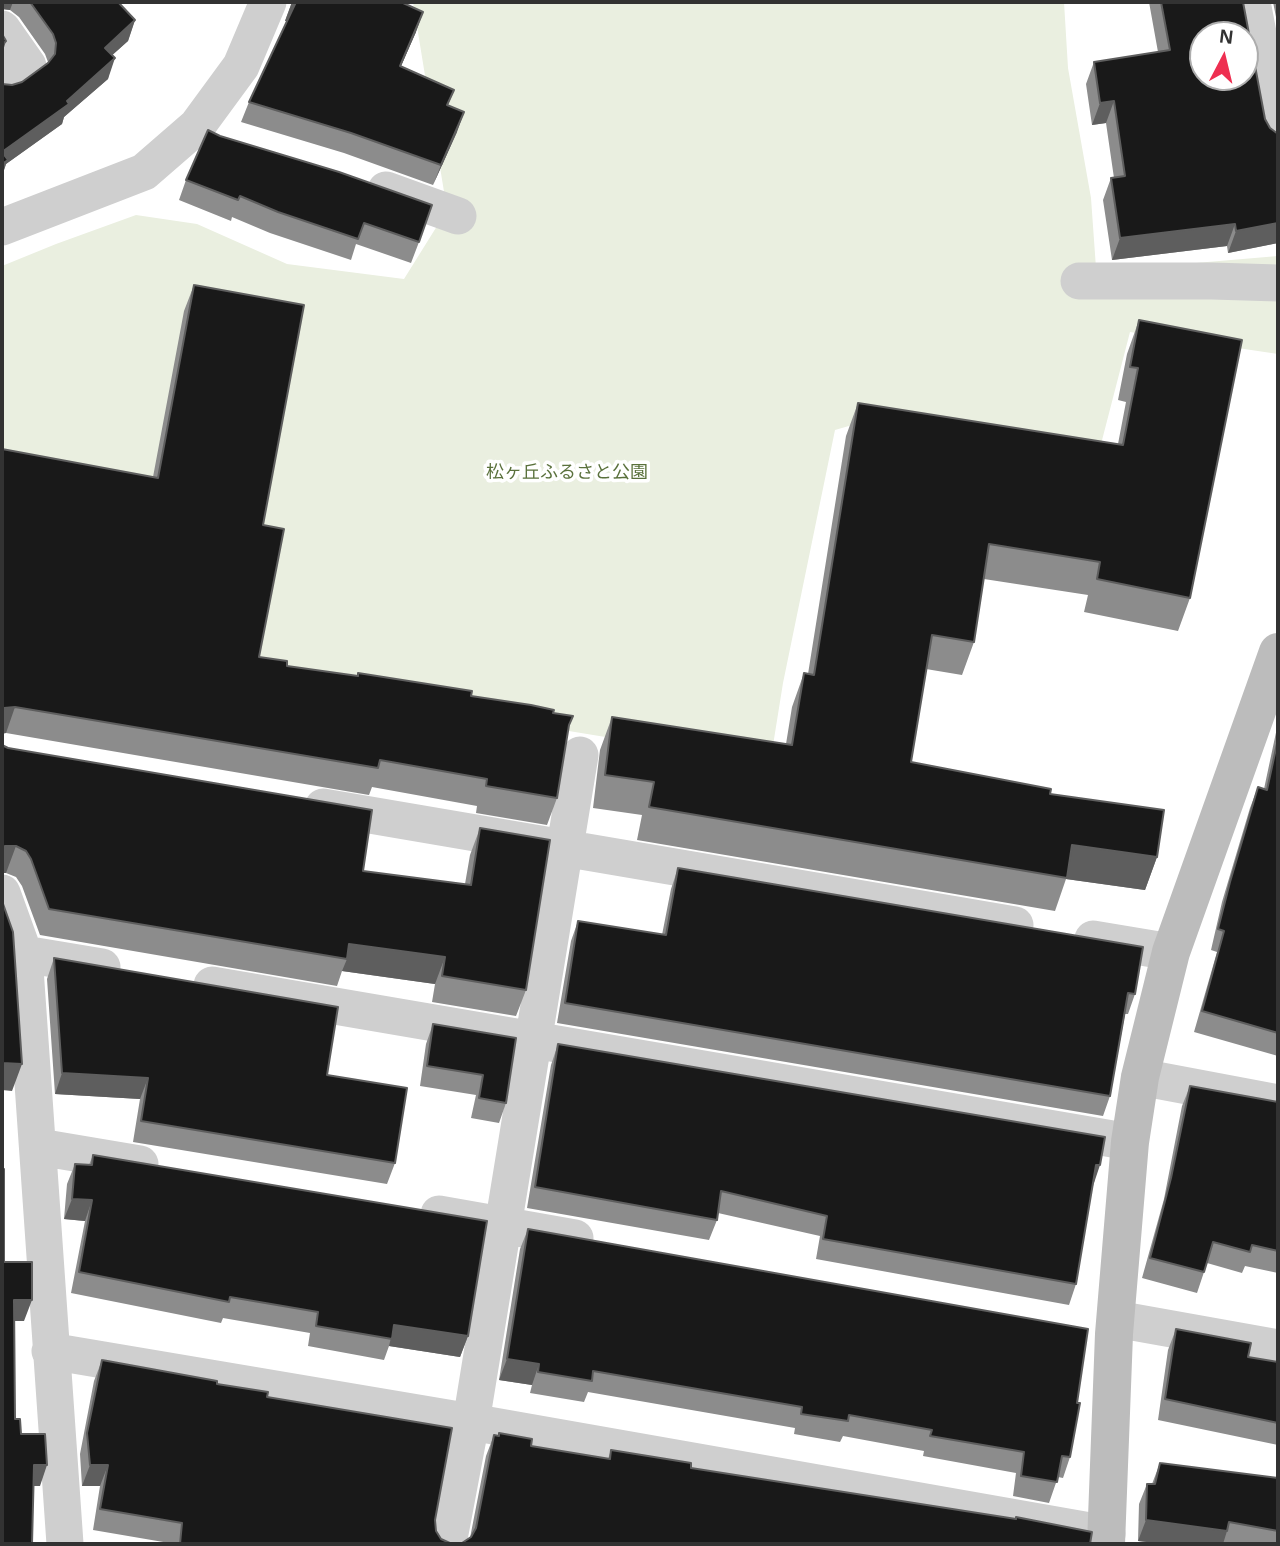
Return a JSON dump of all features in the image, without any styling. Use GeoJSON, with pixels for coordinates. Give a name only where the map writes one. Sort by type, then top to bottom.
{"type":"FeatureCollection","features":[{"type":"Feature","properties":{"kind":"street"},"geometry":{"type":"LineString","coordinates":[[2,227],[144,173],[197,126],[242,66],[268,2]]}},
{"type":"Feature","properties":{"kind":"street"},"geometry":{"type":"LineString","coordinates":[[1252,2],[1278,137]]}},
{"type":"Feature","properties":{"kind":"street"},"geometry":{"type":"LineString","coordinates":[[2,29],[28,66],[2,85]]}},
{"type":"Feature","properties":{"kind":"street"},"geometry":{"type":"LineString","coordinates":[[197,126],[232,141]]}},
{"type":"Feature","properties":{"kind":"street"},"geometry":{"type":"LineString","coordinates":[[350,177],[458,216]]}},
{"type":"Feature","properties":{"kind":"street"},"geometry":{"type":"LineString","coordinates":[[1079,282],[1278,283]]}},
{"type":"Feature","properties":{"kind":"street"},"geometry":{"type":"LineString","coordinates":[[50,1351],[471,1422],[1106,1539],[1105,1327],[1140,1077],[1171,952],[1278,652]]}},
{"type":"Feature","properties":{"kind":"street"},"geometry":{"type":"LineString","coordinates":[[448,1544],[471,1422],[580,755]]}},
{"type":"Feature","properties":{"kind":"street"},"geometry":{"type":"LineString","coordinates":[[290,802],[1171,952]]}},
{"type":"Feature","properties":{"kind":"street"},"geometry":{"type":"LineString","coordinates":[[2,893],[24,954],[65,1544]]}},
{"type":"Feature","properties":{"kind":"street"},"geometry":{"type":"LineString","coordinates":[[24,954],[134,972]]}},
{"type":"Feature","properties":{"kind":"street"},"geometry":{"type":"LineString","coordinates":[[176,979],[1130,1142]]}},
{"type":"Feature","properties":{"kind":"street"},"geometry":{"type":"LineString","coordinates":[[1140,1077],[1278,1102]]}},
{"type":"Feature","properties":{"kind":"street"},"geometry":{"type":"LineString","coordinates":[[39,1147],[176,1170]]}},
{"type":"Feature","properties":{"kind":"street"},"geometry":{"type":"LineString","coordinates":[[408,1209],[612,1244]]}},
{"type":"Feature","properties":{"kind":"street"},"geometry":{"type":"LineString","coordinates":[[1105,1327],[1278,1348]]}},
{"type":"Feature","properties":{"kind":"green space","name":"松ヶ丘ふるさと公園"},"geometry":{"type":"Polygon","coordinates":[[[413,2],[1064,2],[1068,68],[1091,198],[1096,268],[1125,269],[1278,256],[1278,354],[1130,332],[1100,448],[873,419],[835,430],[783,683],[770,764],[2,638],[2,266],[136,215],[197,224],[287,264],[404,279],[447,210],[413,2]]]}},
{"type":"Feature","properties":{"kind":"building"},"geometry":{"type":"Polygon","coordinates":[[[30,2],[118,2],[135,20],[105,48],[115,58],[67,101],[69,104],[2,152],[2,84],[22,82],[48,63],[55,54],[53,34],[30,2]]]}},
{"type":"Feature","properties":{"kind":"building"},"geometry":{"type":"Polygon","coordinates":[[[296,2],[401,2],[423,12],[400,66],[454,90],[447,105],[464,112],[441,165],[351,133],[249,102],[296,2]]]}},
{"type":"Feature","properties":{"kind":"building"},"geometry":{"type":"Polygon","coordinates":[[[1161,2],[1243,2],[1247,21],[1189,21],[1189,91],[1259,91],[1259,87],[1265,119],[1270,128],[1278,134],[1278,223],[1236,231],[1235,224],[1120,238],[1111,178],[1125,176],[1114,101],[1100,103],[1094,62],[1170,50],[1161,2]]]}},
{"type":"Feature","properties":{"kind":"building"},"geometry":{"type":"Polygon","coordinates":[[[208,130],[432,205],[419,242],[364,223],[358,239],[240,196],[238,200],[186,180],[208,130]]]}},
{"type":"Feature","properties":{"kind":"building"},"geometry":{"type":"Polygon","coordinates":[[[2,152],[8,160],[2,164],[2,152]]]}},
{"type":"Feature","properties":{"kind":"building"},"geometry":{"type":"Polygon","coordinates":[[[194,285],[304,305],[263,525],[284,529],[259,657],[287,661],[287,666],[358,676],[358,673],[472,691],[471,696],[531,705],[554,710],[553,713],[573,716],[569,725],[557,798],[486,786],[487,779],[380,760],[378,768],[15,707],[2,710],[2,449],[158,478],[194,285]]]}},
{"type":"Feature","properties":{"kind":"building"},"geometry":{"type":"Polygon","coordinates":[[[1139,320],[1242,340],[1190,598],[1097,579],[1100,562],[989,544],[974,642],[932,635],[911,762],[1051,789],[1050,794],[1164,810],[1157,857],[1072,845],[1067,878],[649,807],[654,782],[605,775],[612,717],[792,745],[804,673],[814,675],[858,403],[1123,445],[1138,368],[1130,367],[1139,320]]]}},
{"type":"Feature","properties":{"kind":"building"},"geometry":{"type":"Polygon","coordinates":[[[1278,739],[1278,1033],[1202,1011],[1224,931],[1218,929],[1230,882],[1258,787],[1267,790],[1278,739]]]}},
{"type":"Feature","properties":{"kind":"building"},"geometry":{"type":"Polygon","coordinates":[[[2,745],[372,810],[363,871],[471,885],[480,828],[550,840],[526,990],[442,976],[445,957],[349,944],[347,959],[49,909],[26,851],[16,846],[5,846],[2,849],[2,745]]]}},
{"type":"Feature","properties":{"kind":"building"},"geometry":{"type":"Polygon","coordinates":[[[678,868],[1143,947],[1135,994],[1128,993],[1110,1096],[565,1003],[578,921],[666,935],[678,868]]]}},
{"type":"Feature","properties":{"kind":"building"},"geometry":{"type":"Polygon","coordinates":[[[2,901],[13,932],[22,1064],[2,1063],[2,901]]]}},
{"type":"Feature","properties":{"kind":"building"},"geometry":{"type":"Polygon","coordinates":[[[54,958],[338,1007],[327,1075],[407,1088],[395,1163],[141,1121],[148,1078],[62,1073],[54,958]]]}},
{"type":"Feature","properties":{"kind":"building"},"geometry":{"type":"Polygon","coordinates":[[[433,1024],[516,1038],[506,1103],[479,1098],[483,1075],[427,1066],[433,1024]]]}},
{"type":"Feature","properties":{"kind":"building"},"geometry":{"type":"Polygon","coordinates":[[[558,1044],[1105,1137],[1100,1165],[1096,1165],[1076,1284],[823,1239],[827,1216],[721,1191],[717,1220],[535,1187],[558,1044]]]}},
{"type":"Feature","properties":{"kind":"building"},"geometry":{"type":"Polygon","coordinates":[[[1190,1086],[1278,1102],[1278,1251],[1252,1245],[1250,1252],[1213,1242],[1204,1272],[1150,1258],[1171,1178],[1190,1086]]]}},
{"type":"Feature","properties":{"kind":"building"},"geometry":{"type":"Polygon","coordinates":[[[93,1155],[487,1221],[468,1336],[394,1325],[392,1339],[316,1326],[318,1312],[230,1297],[229,1302],[79,1272],[92,1200],[72,1199],[75,1164],[92,1165],[93,1155]]]}},
{"type":"Feature","properties":{"kind":"building"},"geometry":{"type":"Polygon","coordinates":[[[2,1169],[4,1262],[32,1262],[32,1300],[14,1300],[15,1419],[20,1419],[21,1434],[45,1434],[47,1465],[34,1465],[32,1544],[2,1544],[2,1169]]]}},
{"type":"Feature","properties":{"kind":"building"},"geometry":{"type":"Polygon","coordinates":[[[528,1229],[1088,1329],[1077,1403],[1080,1403],[1070,1457],[1062,1456],[1057,1482],[1021,1476],[1024,1452],[930,1436],[932,1430],[849,1415],[848,1421],[801,1414],[802,1407],[593,1371],[592,1381],[538,1372],[539,1364],[507,1359],[528,1229]]]}},
{"type":"Feature","properties":{"kind":"building"},"geometry":{"type":"Polygon","coordinates":[[[1176,1329],[1251,1343],[1248,1357],[1278,1362],[1278,1423],[1165,1399],[1176,1329]]]}},
{"type":"Feature","properties":{"kind":"building"},"geometry":{"type":"Polygon","coordinates":[[[102,1360],[268,1392],[267,1397],[452,1428],[435,1520],[436,1531],[441,1539],[452,1544],[180,1544],[182,1523],[100,1509],[108,1465],[90,1465],[87,1433],[102,1360]]]}},
{"type":"Feature","properties":{"kind":"building"},"geometry":{"type":"Polygon","coordinates":[[[499,1433],[532,1439],[531,1446],[610,1459],[611,1450],[691,1463],[691,1468],[1016,1517],[1092,1532],[1090,1544],[452,1544],[462,1543],[471,1537],[476,1528],[494,1435],[499,1436],[499,1433]]]}},
{"type":"Feature","properties":{"kind":"building"},"geometry":{"type":"Polygon","coordinates":[[[1160,1463],[1278,1478],[1278,1531],[1229,1522],[1227,1531],[1146,1520],[1147,1484],[1155,1484],[1160,1463]]]}}]}
